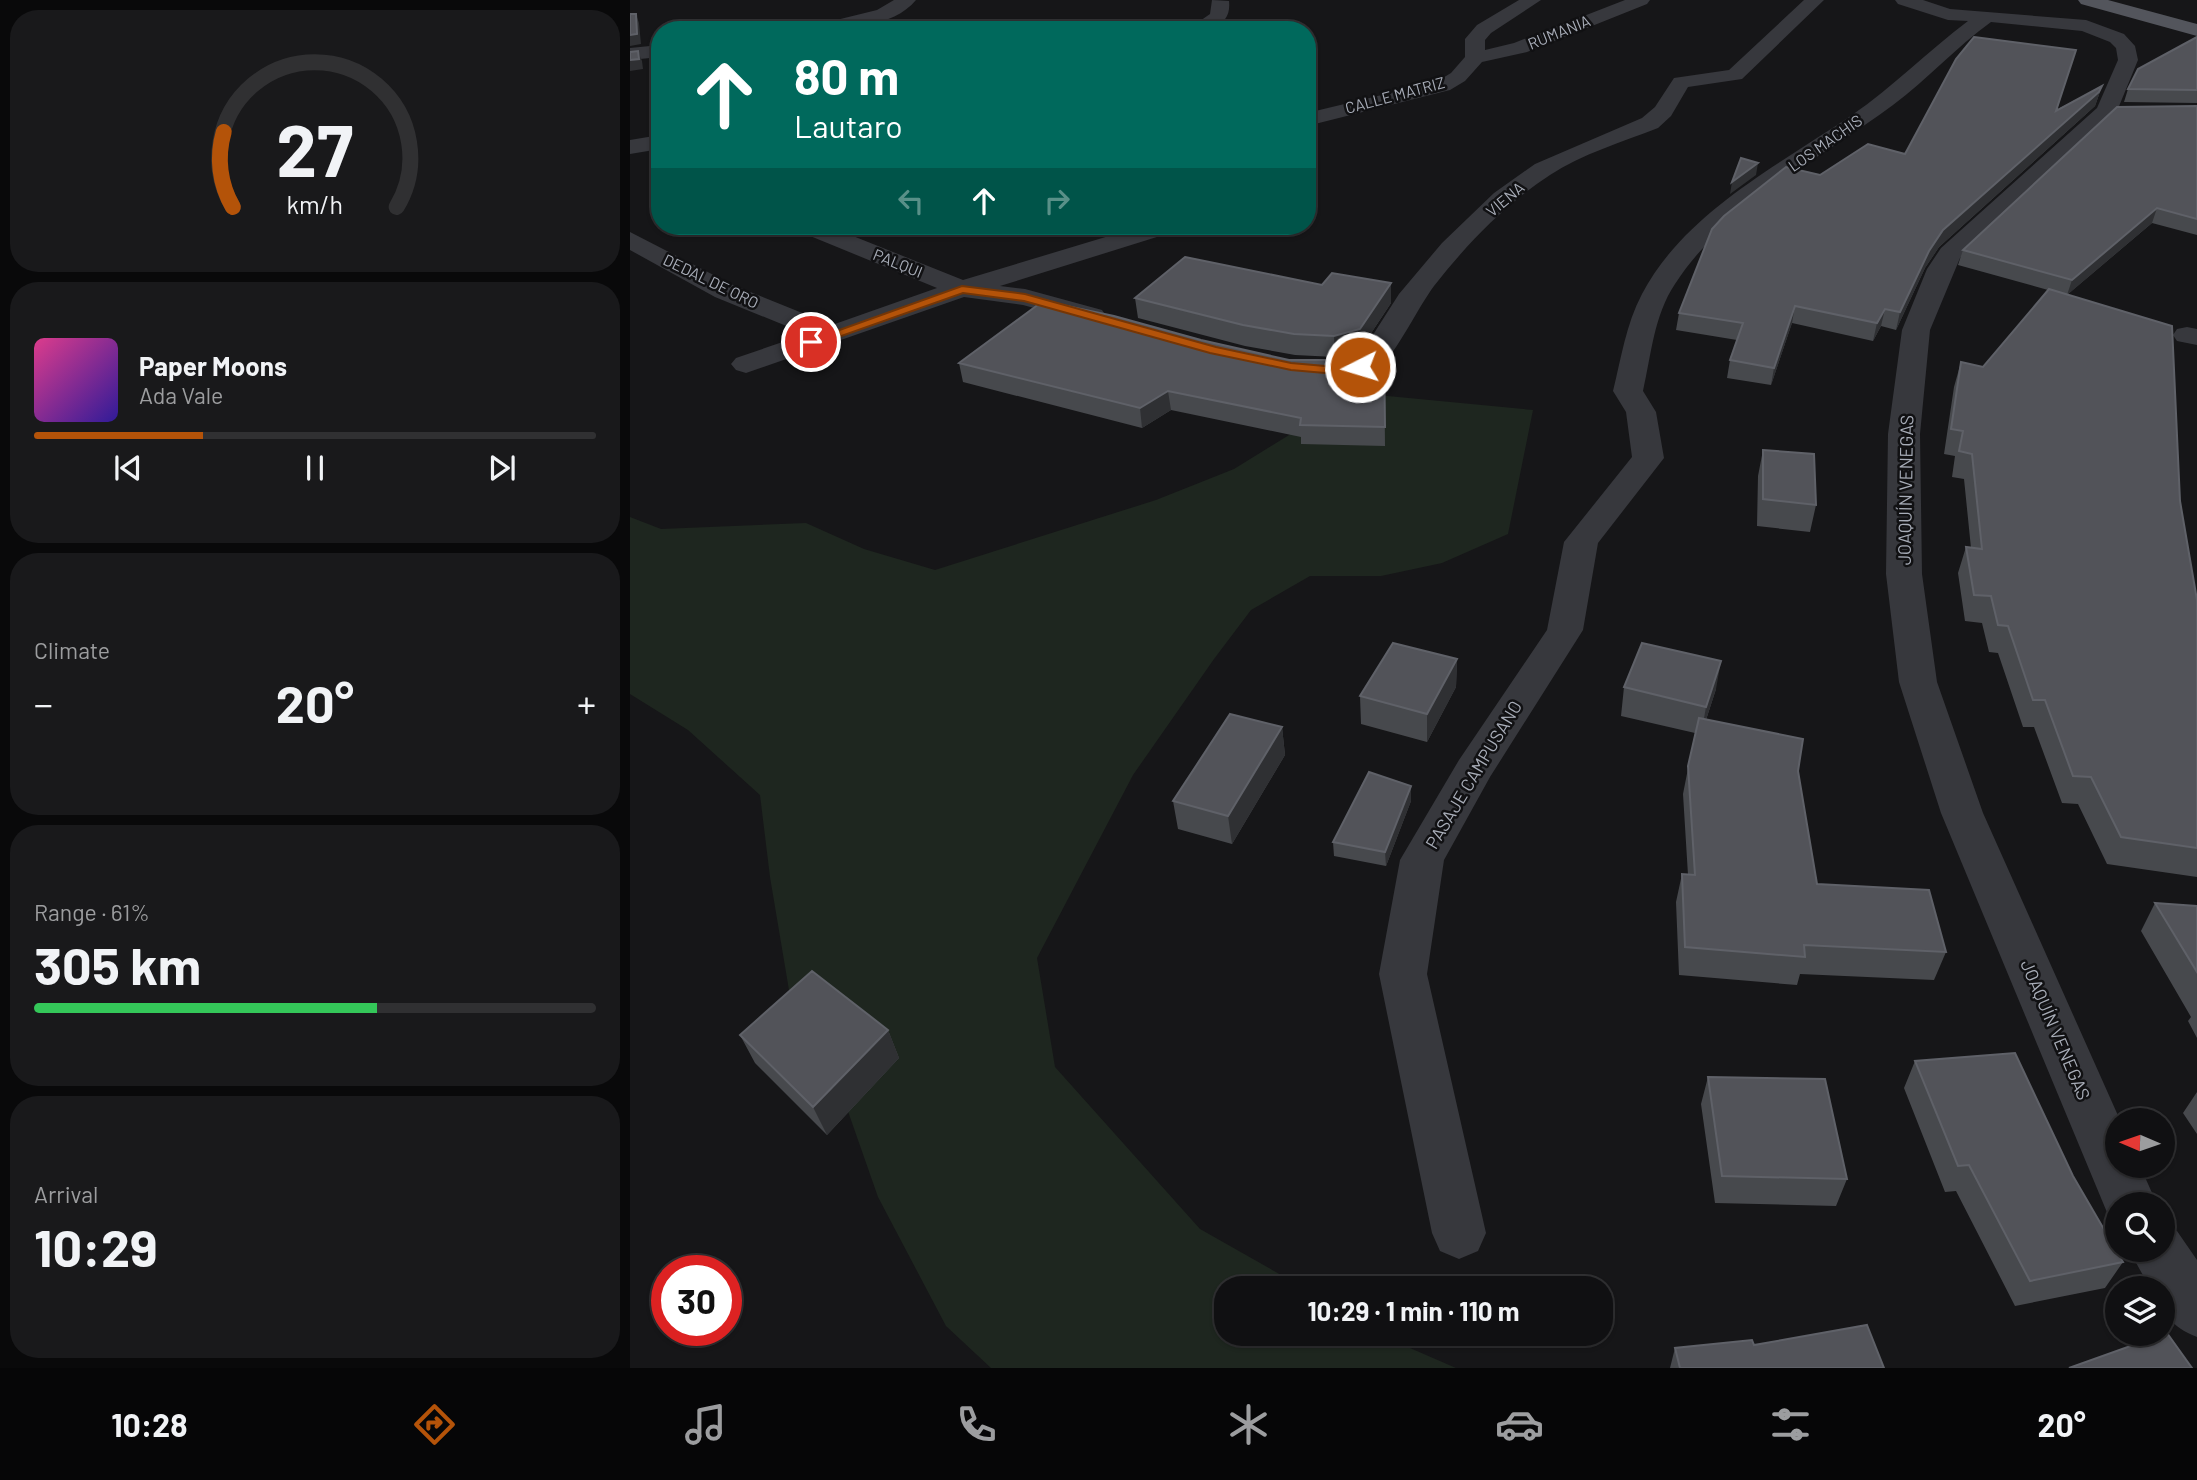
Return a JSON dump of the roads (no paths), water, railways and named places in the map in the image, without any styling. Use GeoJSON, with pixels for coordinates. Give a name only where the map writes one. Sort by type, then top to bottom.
{"type":"FeatureCollection","features":[{"type":"Feature","properties":{"kind":"main road"},"geometry":{"type":"LineString","coordinates":[[2087,0],[2197,30]]}},
{"type":"Feature","properties":{"kind":"street"},"geometry":{"type":"LineString","coordinates":[[856,21],[884,14],[907,0]]}},
{"type":"Feature","properties":{"kind":"street"},"geometry":{"type":"LineString","coordinates":[[1212,21],[1222,11],[1219,0]]}},
{"type":"Feature","properties":{"kind":"street"},"geometry":{"type":"LineString","coordinates":[[1475,58],[1475,39],[1484,29],[1532,0]]}},
{"type":"Feature","properties":{"kind":"street","name":"RUMANIA"},"geometry":{"type":"LineString","coordinates":[[1475,58],[1520,48],[1642,0]]}},
{"type":"Feature","properties":{"kind":"street","name":"VIENA"},"geometry":{"type":"LineString","coordinates":[[1313,369],[1360,367],[1373,358],[1409,300],[1451,248],[1503,198],[1543,169],[1650,123],[1663,111],[1676,86],[1687,79],[1735,75],[1815,0]]}},
{"type":"Feature","properties":{"kind":"street","name":"JOAQUÍN VENEGAS"},"geometry":{"type":"LineString","coordinates":[[1904,0],[1948,14],[2061,22],[2105,32],[2125,46],[2128,60],[2121,111],[1950,253],[1940,269],[1916,330],[1904,434],[1904,574],[1919,682],[1962,813],[2125,1192]]}},
{"type":"Feature","properties":{"kind":"street","name":"LOS MACHIS"},"geometry":{"type":"LineString","coordinates":[[1628,391],[1647,313],[1661,283],[1682,255],[1729,212],[1890,97],[1958,36],[1986,17]]}},
{"type":"Feature","properties":{"kind":"street"},"geometry":{"type":"LineString","coordinates":[[630,54],[651,52]]}},
{"type":"Feature","properties":{"kind":"street","name":"CALLE MATRIZ"},"geometry":{"type":"LineString","coordinates":[[1316,118],[1443,86],[1458,77],[1475,58]]}},
{"type":"Feature","properties":{"kind":"street","name":"PALQUI"},"geometry":{"type":"LineString","coordinates":[[829,235],[962,289],[1025,297],[1113,322]]}},
{"type":"Feature","properties":{"kind":"street"},"geometry":{"type":"LineString","coordinates":[[746,365],[962,289],[1138,235]]}},
{"type":"Feature","properties":{"kind":"street","name":"DEDAL DE ORO"},"geometry":{"type":"LineString","coordinates":[[630,240],[724,291],[833,335]]}},
{"type":"Feature","properties":{"kind":"street","name":"PASAJE CAMPUSANO"},"geometry":{"type":"LineString","coordinates":[[1459,1233],[1403,974],[1422,860],[1474,770],[1565,630],[1581,542],[1648,458],[1641,412],[1628,391]]}},
{"type":"Feature","properties":{"kind":"street"},"geometry":{"type":"LineString","coordinates":[[2165,1262],[2197,1309]]}}]}
